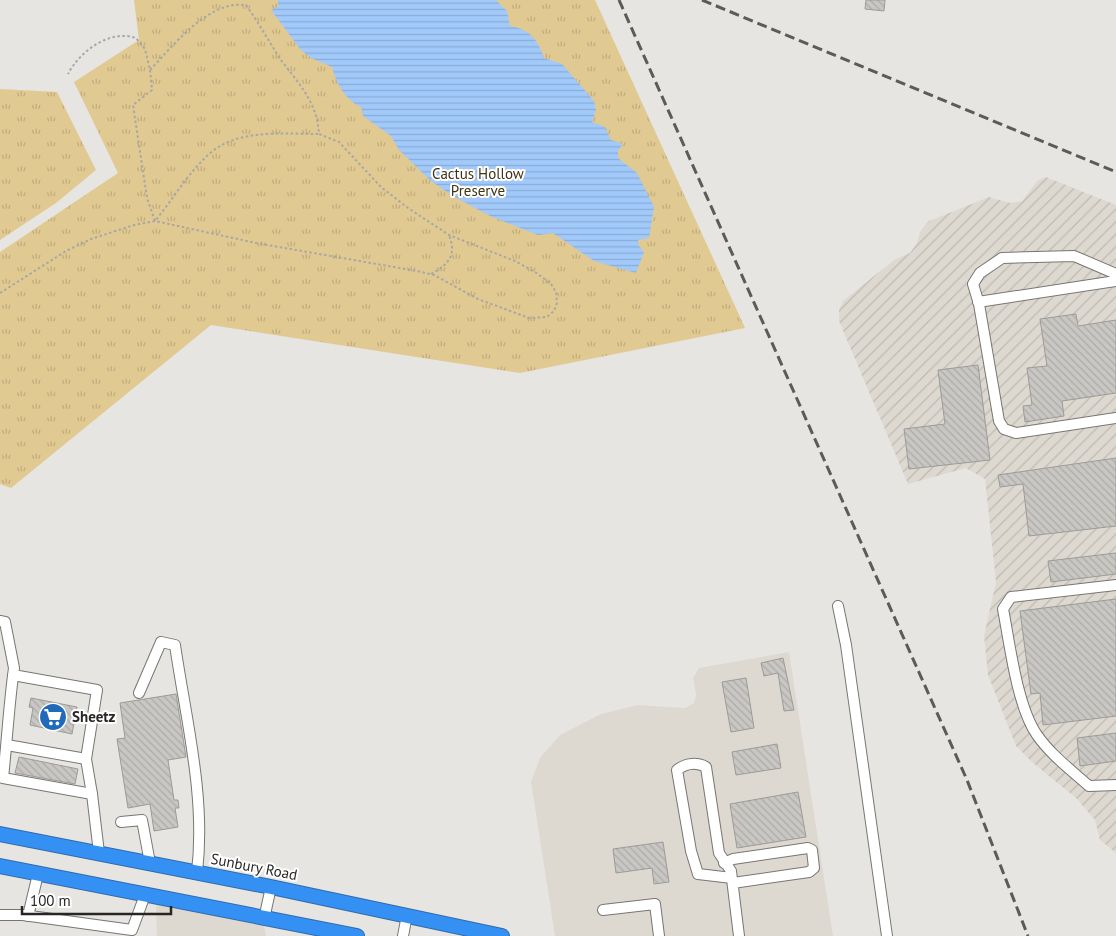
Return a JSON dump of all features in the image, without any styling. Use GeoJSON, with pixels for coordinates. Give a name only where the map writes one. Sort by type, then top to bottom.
{"type":"FeatureCollection","features":[{"type":"Feature","properties":{"kind":"highway","name":"Sunbury Road"},"geometry":{"type":"LineString","coordinates":[[0,834],[271,887],[502,936]]}},
{"type":"Feature","properties":{"kind":"highway"},"geometry":{"type":"LineString","coordinates":[[0,866],[357,936]]}},
{"type":"Feature","properties":{"kind":"street"},"geometry":{"type":"LineString","coordinates":[[1116,274],[1074,256],[1002,258],[980,273],[973,284],[978,302],[999,421],[1004,429],[1016,433],[1116,418]]}},
{"type":"Feature","properties":{"kind":"street"},"geometry":{"type":"LineString","coordinates":[[978,302],[1116,281]]}},
{"type":"Feature","properties":{"kind":"street"},"geometry":{"type":"LineString","coordinates":[[1116,585],[1011,597],[1003,610],[1021,697],[1036,734],[1063,764],[1089,786],[1116,785]]}},
{"type":"Feature","properties":{"kind":"street"},"geometry":{"type":"LineString","coordinates":[[838,606],[846,646],[887,936]]}},
{"type":"Feature","properties":{"kind":"street"},"geometry":{"type":"LineString","coordinates":[[0,621],[5,622],[14,668],[3,778],[92,794]]}},
{"type":"Feature","properties":{"kind":"street"},"geometry":{"type":"LineString","coordinates":[[139,693],[161,642],[175,645],[200,808],[201,839],[197,872]]}},
{"type":"Feature","properties":{"kind":"street"},"geometry":{"type":"LineString","coordinates":[[13,675],[97,690],[86,759],[99,853]]}},
{"type":"Feature","properties":{"kind":"street"},"geometry":{"type":"LineString","coordinates":[[7,744],[86,759]]}},
{"type":"Feature","properties":{"kind":"street"},"geometry":{"type":"LineString","coordinates":[[724,863],[733,859],[808,848],[812,850],[814,868],[809,872],[732,881],[698,874],[691,851],[677,770],[683,765],[699,764],[706,767],[719,853],[724,863],[731,871],[732,881],[739,936]]}},
{"type":"Feature","properties":{"kind":"street"},"geometry":{"type":"LineString","coordinates":[[121,822],[142,820],[150,863]]}},
{"type":"Feature","properties":{"kind":"street"},"geometry":{"type":"LineString","coordinates":[[28,916],[38,874]]}},
{"type":"Feature","properties":{"kind":"street"},"geometry":{"type":"LineString","coordinates":[[264,919],[271,887]]}},
{"type":"Feature","properties":{"kind":"street"},"geometry":{"type":"LineString","coordinates":[[0,915],[28,916],[132,930],[145,895]]}},
{"type":"Feature","properties":{"kind":"street"},"geometry":{"type":"LineString","coordinates":[[603,910],[655,904],[658,936]]}},
{"type":"Feature","properties":{"kind":"street"},"geometry":{"type":"LineString","coordinates":[[403,936],[407,915]]}},
{"type":"Feature","properties":{"kind":"path"},"geometry":{"type":"LineString","coordinates":[[150,70],[189,27],[235,3],[246,5],[281,60],[306,91],[317,115],[319,134]]}},
{"type":"Feature","properties":{"kind":"path"},"geometry":{"type":"LineString","coordinates":[[68,74],[80,57],[106,38],[119,36],[136,38],[145,49],[152,90],[133,105],[147,198],[156,221]]}},
{"type":"Feature","properties":{"kind":"path"},"geometry":{"type":"LineString","coordinates":[[0,294],[66,251],[91,238],[134,225],[156,221],[256,243],[376,262],[430,274],[478,299],[529,318],[547,317],[554,311],[557,303],[556,292],[551,284],[535,272],[449,235],[408,208],[381,187],[339,142],[319,134],[280,133],[251,136],[226,143],[214,150],[198,166],[156,221]]}},
{"type":"Feature","properties":{"kind":"path"},"geometry":{"type":"LineString","coordinates":[[430,274],[449,261],[452,256],[452,244],[449,235]]}},
{"type":"Feature","properties":{"kind":"shaded area"},"geometry":{"type":"Polygon","coordinates":[[[1046,177],[1116,205],[1116,853],[1100,840],[1095,820],[1076,798],[1033,763],[1016,746],[988,675],[984,636],[996,582],[985,479],[966,468],[908,484],[839,321],[839,310],[843,301],[894,260],[910,253],[917,243],[920,232],[929,221],[989,197],[1010,203],[1022,201],[1038,180],[1046,177]]]}},
{"type":"Feature","properties":{"kind":"shaded area"},"geometry":{"type":"Polygon","coordinates":[[[789,652],[833,936],[555,936],[531,782],[540,758],[560,735],[601,714],[638,705],[685,708],[694,703],[696,695],[693,678],[699,668],[789,652]]]}},
{"type":"Feature","properties":{"kind":"shaded area"},"geometry":{"type":"Polygon","coordinates":[[[156,903],[264,925],[266,936],[157,936],[156,903]]]}},
{"type":"Feature","properties":{"kind":"green space","name":"Cactus Hollow Preserve"},"geometry":{"type":"Polygon","coordinates":[[[134,0],[595,0],[745,328],[520,373],[211,325],[11,488],[0,484],[0,252],[118,173],[74,82],[139,40],[134,0]]]}},
{"type":"Feature","properties":{"kind":"green space"},"geometry":{"type":"Polygon","coordinates":[[[0,89],[57,92],[96,170],[56,203],[0,240],[0,89]]]}},
{"type":"Feature","properties":{"kind":"water"},"geometry":{"type":"Polygon","coordinates":[[[278,0],[496,0],[507,11],[510,26],[517,27],[532,36],[544,58],[562,64],[594,101],[596,110],[592,122],[605,127],[611,140],[623,144],[618,150],[618,158],[637,173],[654,207],[649,238],[638,240],[639,246],[644,252],[636,273],[594,261],[553,233],[538,235],[490,216],[451,195],[431,181],[399,150],[391,136],[363,116],[361,107],[350,100],[342,90],[332,67],[311,58],[300,49],[271,10],[278,7],[278,0]]]}},
{"type":"Feature","properties":{"kind":"building"},"geometry":{"type":"Polygon","coordinates":[[[866,0],[885,0],[884,11],[865,9],[866,0]]]}},
{"type":"Feature","properties":{"kind":"building"},"geometry":{"type":"Polygon","coordinates":[[[1076,314],[1078,326],[1116,320],[1116,393],[1062,401],[1064,416],[1025,422],[1023,406],[1032,405],[1027,368],[1047,366],[1040,319],[1076,314]]]}},
{"type":"Feature","properties":{"kind":"building"},"geometry":{"type":"Polygon","coordinates":[[[978,365],[990,460],[909,469],[904,429],[945,424],[938,370],[978,365]]]}},
{"type":"Feature","properties":{"kind":"building"},"geometry":{"type":"Polygon","coordinates":[[[1116,458],[1116,526],[1029,536],[1023,484],[1000,487],[998,475],[1116,458]]]}},
{"type":"Feature","properties":{"kind":"building"},"geometry":{"type":"Polygon","coordinates":[[[1116,553],[1116,574],[1051,582],[1048,561],[1116,553]]]}},
{"type":"Feature","properties":{"kind":"building"},"geometry":{"type":"Polygon","coordinates":[[[1116,599],[1116,716],[1043,725],[1040,693],[1031,694],[1020,611],[1116,599]]]}},
{"type":"Feature","properties":{"kind":"building"},"geometry":{"type":"Polygon","coordinates":[[[783,658],[794,710],[784,711],[778,673],[764,676],[761,663],[783,658]]]}},
{"type":"Feature","properties":{"kind":"building"},"geometry":{"type":"Polygon","coordinates":[[[746,678],[754,728],[731,732],[722,682],[746,678]]]}},
{"type":"Feature","properties":{"kind":"building"},"geometry":{"type":"Polygon","coordinates":[[[176,694],[186,757],[168,760],[174,800],[178,800],[179,808],[175,808],[178,827],[154,831],[150,804],[128,808],[117,739],[125,738],[120,703],[176,694]]]}},
{"type":"Feature","properties":{"kind":"building","name":"Sheetz"},"geometry":{"type":"Polygon","coordinates":[[[31,698],[77,707],[72,734],[30,725],[33,708],[29,707],[31,698]]]}},
{"type":"Feature","properties":{"kind":"building"},"geometry":{"type":"Polygon","coordinates":[[[1116,733],[1116,761],[1080,766],[1077,738],[1116,733]]]}},
{"type":"Feature","properties":{"kind":"building"},"geometry":{"type":"Polygon","coordinates":[[[777,744],[781,768],[736,775],[732,752],[777,744]]]}},
{"type":"Feature","properties":{"kind":"building"},"geometry":{"type":"Polygon","coordinates":[[[19,757],[78,769],[75,784],[15,773],[19,757]]]}},
{"type":"Feature","properties":{"kind":"building"},"geometry":{"type":"Polygon","coordinates":[[[798,792],[806,837],[737,848],[730,804],[798,792]]]}},
{"type":"Feature","properties":{"kind":"building"},"geometry":{"type":"Polygon","coordinates":[[[663,842],[669,882],[654,884],[652,868],[616,873],[613,849],[663,842]]]}},
{"type":"Feature","properties":{"kind":"railway"},"geometry":{"type":"LineString","coordinates":[[619,0],[967,780],[1028,936]]}},
{"type":"Feature","properties":{"kind":"railway"},"geometry":{"type":"LineString","coordinates":[[702,0],[1116,172]]}},
{"type":"Feature","properties":{"kind":"place","name":"Sheetz"},"geometry":{"type":"Point","coordinates":[53,717]}}]}
